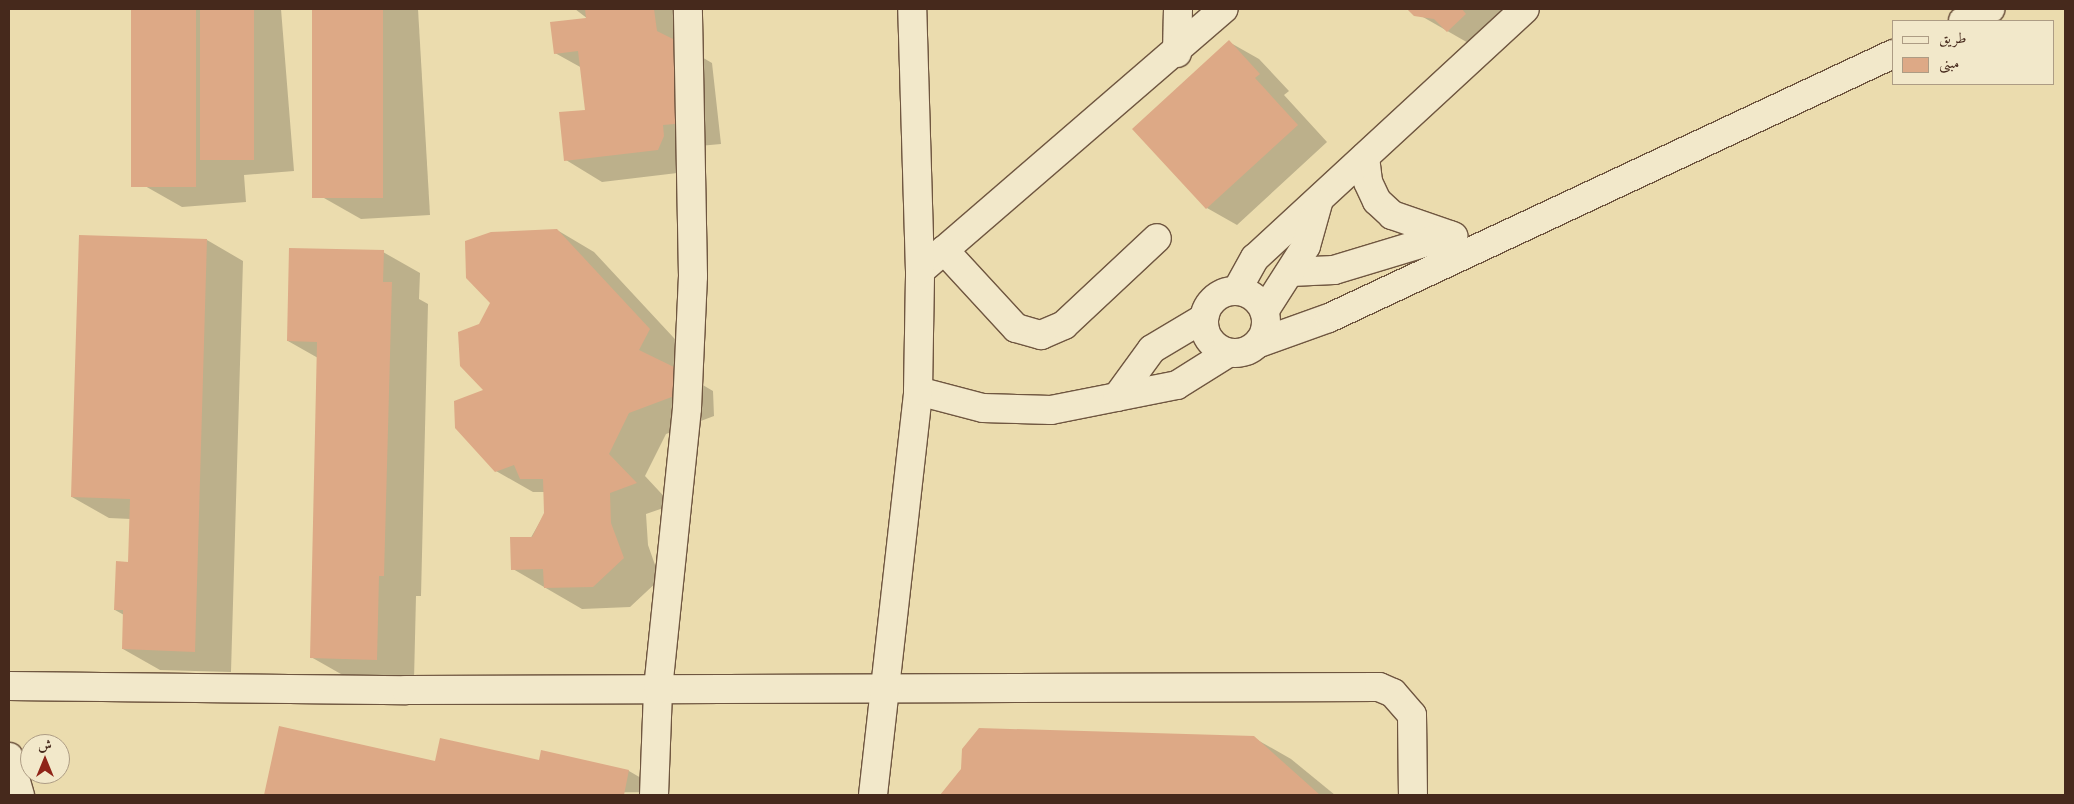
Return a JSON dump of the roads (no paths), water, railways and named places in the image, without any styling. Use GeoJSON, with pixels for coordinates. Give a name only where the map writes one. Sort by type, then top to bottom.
{"type":"FeatureCollection","features":[{"type":"Feature","properties":{"kind":"street"},"geometry":{"type":"LineString","coordinates":[[654,795],[658,689],[676,540],[693,285],[688,9]]}},
{"type":"Feature","properties":{"kind":"street"},"geometry":{"type":"LineString","coordinates":[[872,795],[886,688],[918,391],[920,271],[912,9]]}},
{"type":"Feature","properties":{"kind":"street"},"geometry":{"type":"LineString","coordinates":[[1177,53],[1178,9]]}},
{"type":"Feature","properties":{"kind":"street"},"geometry":{"type":"LineString","coordinates":[[920,271],[1177,53],[1223,9]]}},
{"type":"Feature","properties":{"kind":"street"},"geometry":{"type":"LineString","coordinates":[[1117,397],[1152,349],[1204,318],[1215,298],[1237,290],[1249,265],[1525,9]]}},
{"type":"Feature","properties":{"kind":"street"},"geometry":{"type":"LineString","coordinates":[[1965,20],[1990,9]]}},
{"type":"Feature","properties":{"kind":"street"},"geometry":{"type":"LineString","coordinates":[[1204,318],[1209,340],[1228,353],[1239,354],[1260,343],[1329,318],[1892,54]]}},
{"type":"Feature","properties":{"kind":"street"},"geometry":{"type":"LineString","coordinates":[[1365,157],[1368,182],[1377,201],[1392,214],[1483,245]]}},
{"type":"Feature","properties":{"kind":"street"},"geometry":{"type":"LineString","coordinates":[[1265,310],[1291,272],[1311,236],[1318,203]]}},
{"type":"Feature","properties":{"kind":"street"},"geometry":{"type":"LineString","coordinates":[[1291,272],[1334,270],[1450,235]]}},
{"type":"Feature","properties":{"kind":"street"},"geometry":{"type":"LineString","coordinates":[[944,250],[1016,328],[1041,334],[1064,325],[1157,238]]}},
{"type":"Feature","properties":{"kind":"street"},"geometry":{"type":"LineString","coordinates":[[1237,290],[1258,300],[1265,310],[1266,332],[1260,343]]}},
{"type":"Feature","properties":{"kind":"street"},"geometry":{"type":"LineString","coordinates":[[918,391],[983,408],[1016,411],[1050,410],[1177,385],[1228,353]]}},
{"type":"Feature","properties":{"kind":"street"},"geometry":{"type":"LineString","coordinates":[[9,686],[658,689],[1379,687],[1393,693],[1412,715],[1413,795]]}},
{"type":"Feature","properties":{"kind":"street"},"geometry":{"type":"LineString","coordinates":[[9,757],[20,795]]}}]}
